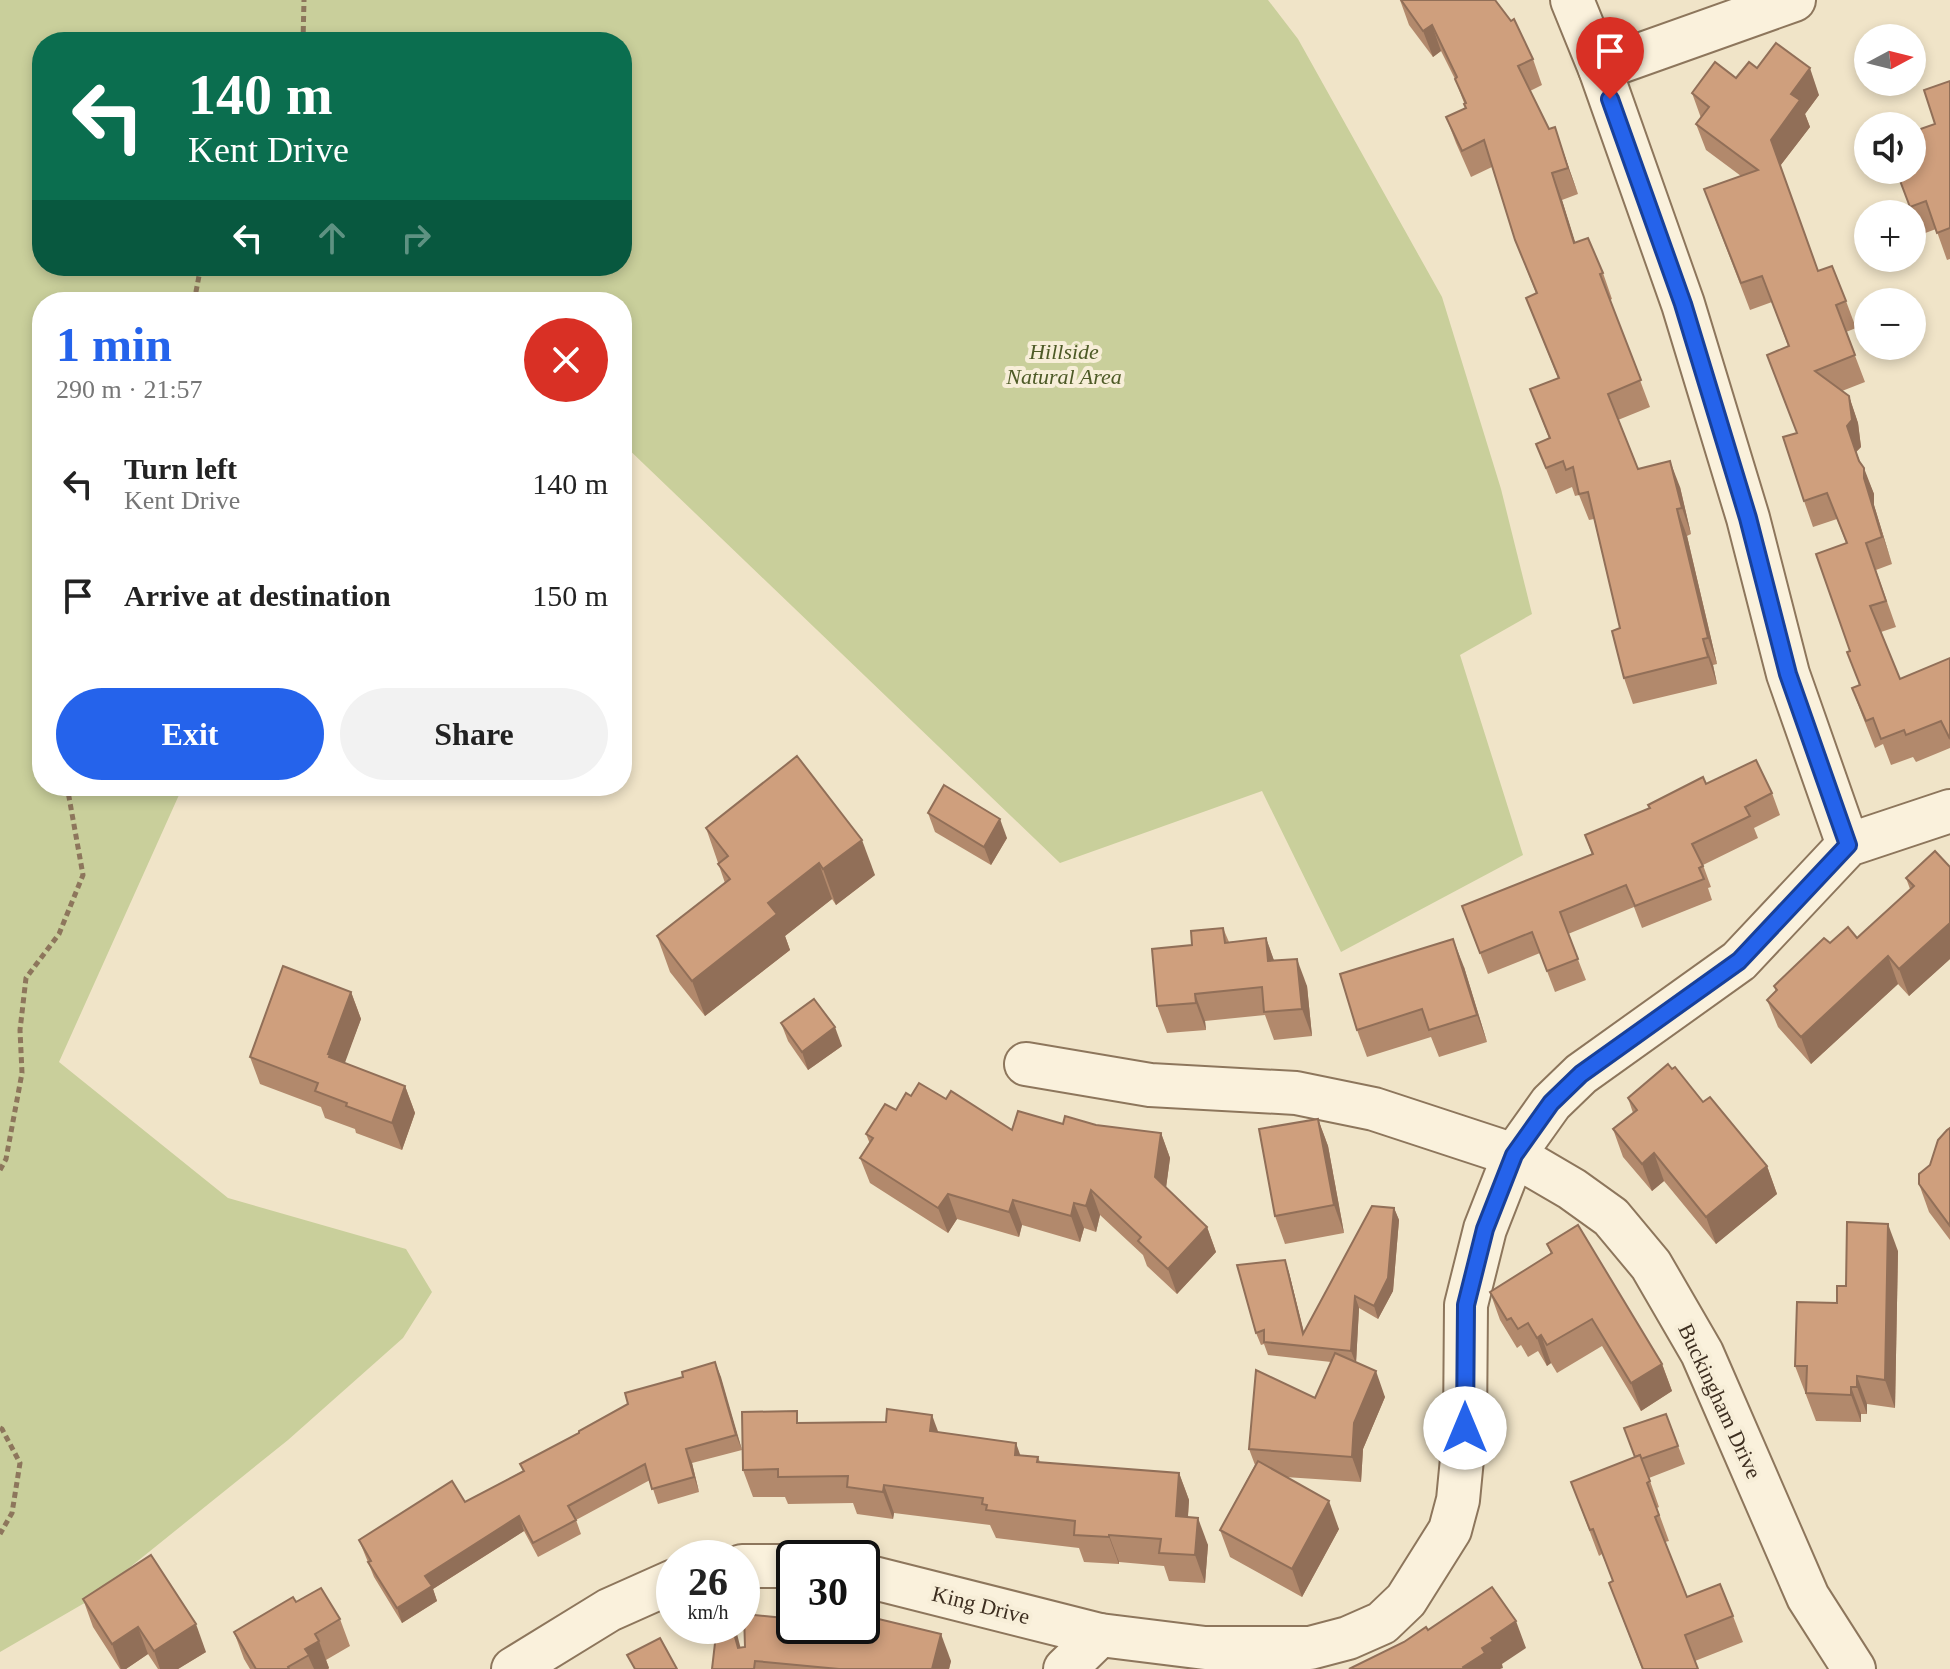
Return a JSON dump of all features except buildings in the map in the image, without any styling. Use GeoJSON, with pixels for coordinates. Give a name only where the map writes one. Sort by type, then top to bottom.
{"type":"FeatureCollection","features":[{"type":"Feature","properties":{"kind":"street"},"geometry":{"type":"LineString","coordinates":[[1572,0],[1600,69],[1683,304],[1748,518],[1788,674],[1848,845],[1950,811]]}},
{"type":"Feature","properties":{"kind":"street"},"geometry":{"type":"LineString","coordinates":[[1600,69],[1794,0]]}},
{"type":"Feature","properties":{"kind":"street","name":"King Drive"},"geometry":{"type":"LineString","coordinates":[[880,1580],[1100,1635],[1205,1648],[1310,1648],[1348,1638],[1382,1623],[1406,1600],[1450,1530],[1458,1500],[1465,1428],[1466,1305],[1485,1229],[1514,1155],[1551,1103],[1581,1074],[1739,961],[1848,845]]}},
{"type":"Feature","properties":{"kind":"street","name":"Buckingham Drive"},"geometry":{"type":"LineString","coordinates":[[1026,1064],[1150,1085],[1296,1093],[1374,1109],[1514,1155],[1572,1189],[1611,1217],[1651,1265],[1702,1353],[1808,1597],[1854,1669]]}},
{"type":"Feature","properties":{"kind":"street"},"geometry":{"type":"LineString","coordinates":[[513,1669],[609,1610],[656,1589]]}},
{"type":"Feature","properties":{"kind":"street"},"geometry":{"type":"LineString","coordinates":[[1065,1669],[1100,1635]]}},
{"type":"Feature","properties":{"kind":"path"},"geometry":{"type":"LineString","coordinates":[[303,32],[304,0]]}},
{"type":"Feature","properties":{"kind":"path"},"geometry":{"type":"LineString","coordinates":[[0,1170],[6,1159],[22,1073],[20,1030],[26,978],[59,934],[83,875],[69,796]]}},
{"type":"Feature","properties":{"kind":"path"},"geometry":{"type":"LineString","coordinates":[[0,1428],[20,1463],[12,1513],[0,1534]]}},
{"type":"Feature","properties":{"kind":"green space","name":"Hillside Natural Area"},"geometry":{"type":"Polygon","coordinates":[[[0,0],[1268,0],[1298,39],[1442,297],[1501,489],[1532,614],[1460,655],[1523,855],[1341,952],[1262,791],[1060,863],[632,453],[632,292],[32,292],[32,796],[179,796],[59,1062],[228,1198],[406,1249],[432,1292],[403,1338],[288,1440],[88,1601],[0,1652],[0,0]]]}},
{"type":"Feature","properties":{"kind":"route"},"geometry":{"type":"LineString","coordinates":[[1465,1428],[1466,1305],[1485,1229],[1514,1155],[1551,1103],[1581,1074],[1739,961],[1848,845],[1788,674],[1748,518],[1683,304],[1610,99]]}}]}
